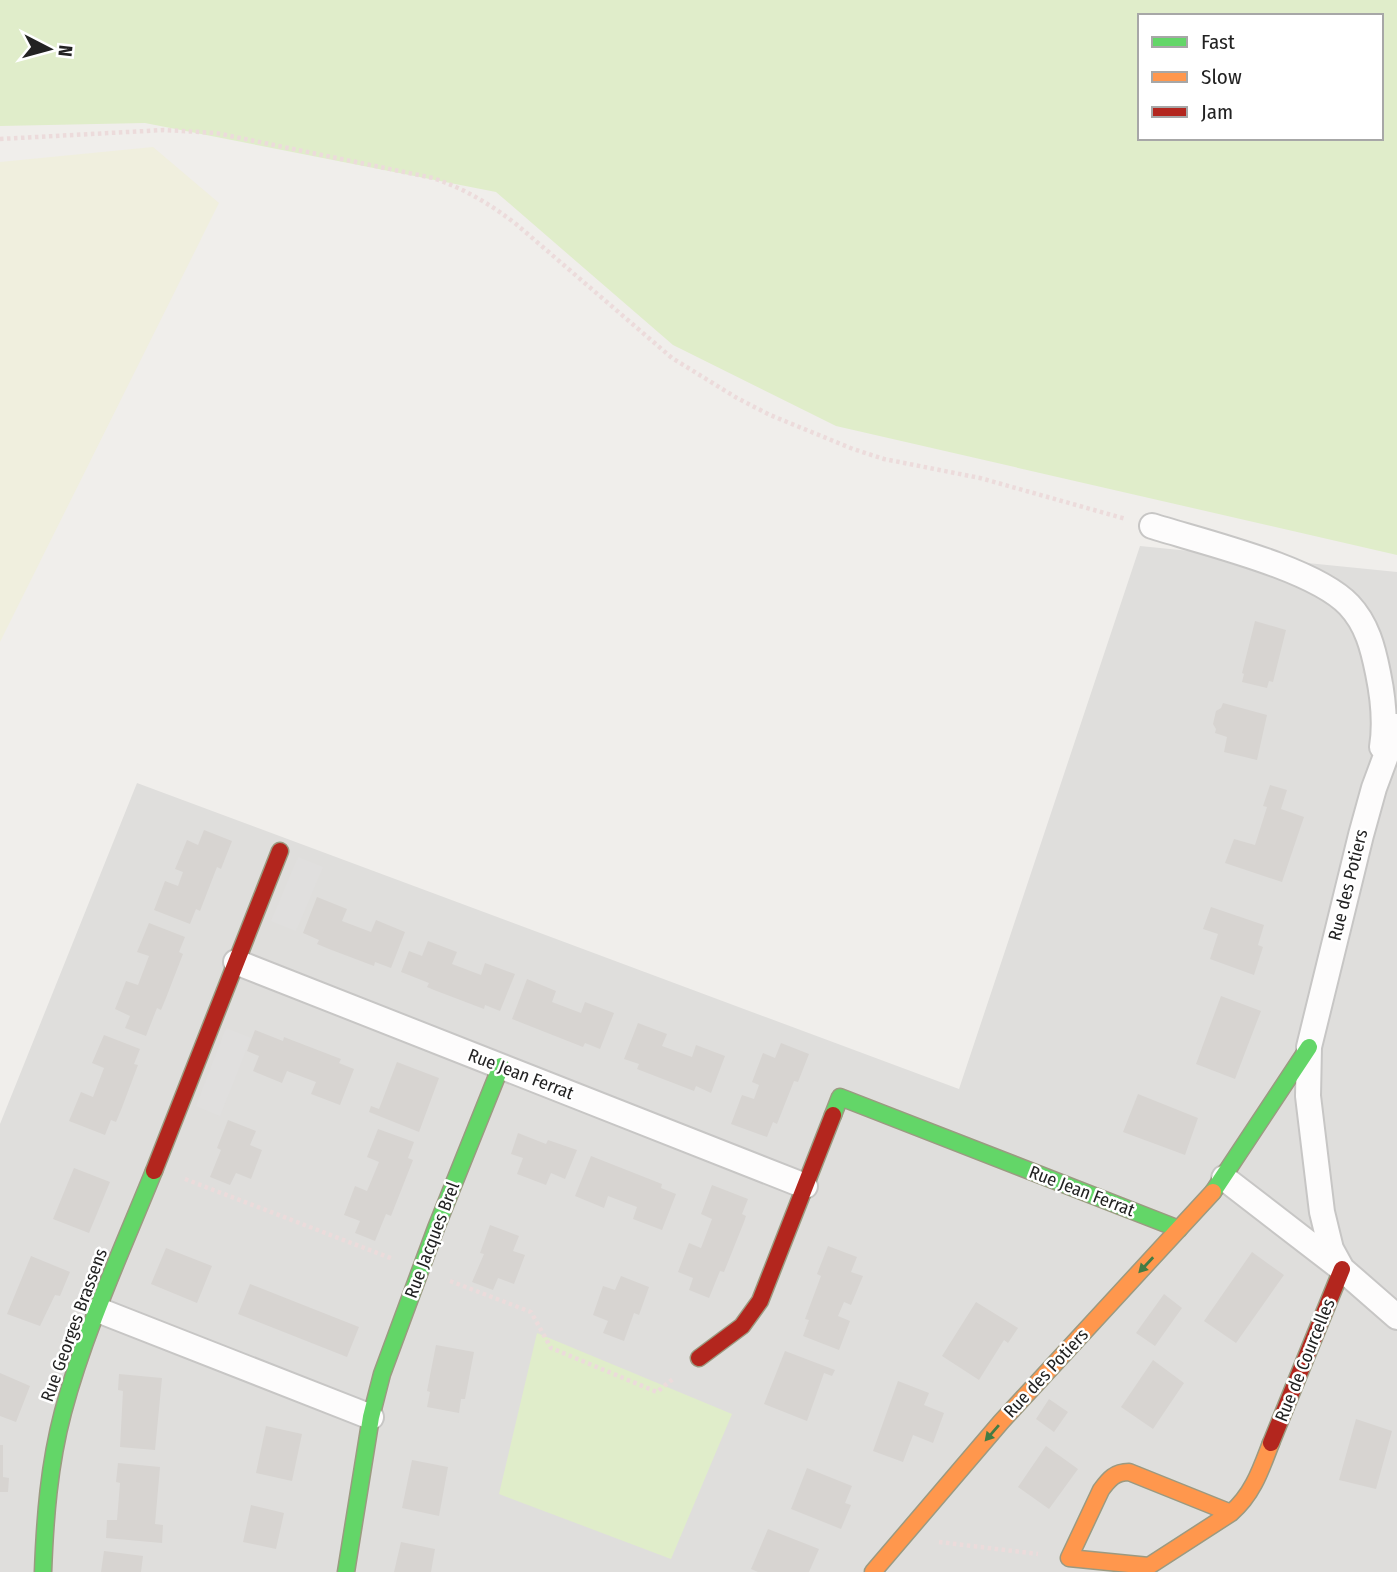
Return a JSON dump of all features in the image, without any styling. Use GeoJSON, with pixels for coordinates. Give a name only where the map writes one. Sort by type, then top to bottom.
{"type":"FeatureCollection","features":[{"type":"Feature","properties":{"kind":"street"},"geometry":{"type":"LineString","coordinates":[[1152,526],[1285,569],[1329,590],[1348,604],[1367,633],[1381,683],[1383,739],[1374,788]]}},
{"type":"Feature","properties":{"kind":"street","name":"Rue des Potiers"},"geometry":{"type":"LineString","coordinates":[[1342,1269],[1331,1248],[1322,1213],[1308,1096],[1309,1047],[1350,873],[1374,788],[1397,726]]}},
{"type":"Feature","properties":{"kind":"street"},"geometry":{"type":"LineString","coordinates":[[236,962],[280,851]]}},
{"type":"Feature","properties":{"kind":"street","name":"Rue Jean Ferrat"},"geometry":{"type":"LineString","coordinates":[[236,962],[805,1186]]}},
{"type":"Feature","properties":{"kind":"street","name":"Rue Georges Brassens"},"geometry":{"type":"LineString","coordinates":[[43,1572],[44,1518],[51,1459],[67,1394],[236,962]]}},
{"type":"Feature","properties":{"kind":"street","name":"Rue des Potiers"},"geometry":{"type":"LineString","coordinates":[[873,1572],[900,1537],[1001,1422],[1224,1178],[1309,1047]]}},
{"type":"Feature","properties":{"kind":"street","name":"Rue Jacques Brel"},"geometry":{"type":"LineString","coordinates":[[346,1572],[371,1417],[382,1374],[501,1066]]}},
{"type":"Feature","properties":{"kind":"street","name":"Rue Jean Ferrat"},"geometry":{"type":"LineString","coordinates":[[699,1358],[742,1326],[754,1310],[764,1291],[840,1097],[1179,1229]]}},
{"type":"Feature","properties":{"kind":"street"},"geometry":{"type":"LineString","coordinates":[[1224,1178],[1342,1269],[1397,1317]]}},
{"type":"Feature","properties":{"kind":"street","name":"Rue de Courcelles"},"geometry":{"type":"LineString","coordinates":[[1069,1558],[1149,1566],[1231,1513],[1248,1496],[1342,1269]]}},
{"type":"Feature","properties":{"kind":"street"},"geometry":{"type":"LineString","coordinates":[[98,1310],[371,1417]]}},
{"type":"Feature","properties":{"kind":"street"},"geometry":{"type":"LineString","coordinates":[[1069,1558],[1103,1487],[1114,1475],[1121,1472],[1129,1472],[1231,1513]]}},
{"type":"Feature","properties":{"kind":"path"},"geometry":{"type":"LineString","coordinates":[[0,139],[164,130],[216,133],[433,178],[456,186],[493,206],[672,358],[770,415],[853,449],[980,478],[1152,526]]}},
{"type":"Feature","properties":{"kind":"path"},"geometry":{"type":"LineString","coordinates":[[900,1537],[1069,1558]]}},
{"type":"Feature","properties":{"kind":"shaded area"},"geometry":{"type":"Polygon","coordinates":[[[1140,546],[1397,572],[1397,1572],[0,1572],[0,1124],[137,783],[959,1089],[1140,546]]]}},
{"type":"Feature","properties":{"kind":"shaded area"},"geometry":{"type":"Polygon","coordinates":[[[298,857],[323,867],[296,931],[271,921],[298,857]]]}},
{"type":"Feature","properties":{"kind":"shaded area"},"geometry":{"type":"Polygon","coordinates":[[[226,1028],[251,1038],[220,1116],[196,1106],[226,1028]]]}},
{"type":"Feature","properties":{"kind":"green space"},"geometry":{"type":"Polygon","coordinates":[[[0,0],[1397,0],[1397,555],[836,426],[673,345],[496,192],[145,123],[0,126],[0,0]]]}},
{"type":"Feature","properties":{"kind":"green space"},"geometry":{"type":"Polygon","coordinates":[[[153,147],[219,203],[0,642],[0,162],[153,147]]]}},
{"type":"Feature","properties":{"kind":"green space"},"geometry":{"type":"Polygon","coordinates":[[[537,1333],[732,1414],[671,1559],[499,1494],[537,1333]]]}},
{"type":"Feature","properties":{"kind":"building"},"geometry":{"type":"Polygon","coordinates":[[[1255,621],[1286,630],[1273,682],[1269,681],[1267,688],[1242,682],[1255,621]]]}},
{"type":"Feature","properties":{"kind":"building"},"geometry":{"type":"Polygon","coordinates":[[[1223,703],[1267,715],[1257,760],[1224,752],[1227,737],[1215,733],[1213,724],[1216,711],[1223,703]]]}},
{"type":"Feature","properties":{"kind":"building"},"geometry":{"type":"Polygon","coordinates":[[[1270,785],[1287,790],[1281,809],[1304,817],[1282,882],[1225,863],[1234,839],[1255,845],[1267,807],[1263,806],[1270,785]]]}},
{"type":"Feature","properties":{"kind":"building"},"geometry":{"type":"Polygon","coordinates":[[[204,830],[232,841],[221,869],[217,867],[200,911],[196,909],[190,924],[154,910],[165,881],[178,886],[183,872],[175,869],[187,840],[198,845],[204,830]]]}},
{"type":"Feature","properties":{"kind":"building"},"geometry":{"type":"Polygon","coordinates":[[[317,897],[347,909],[342,921],[371,932],[376,920],[405,932],[391,968],[375,962],[374,966],[329,949],[317,944],[319,940],[303,933],[317,897]]]}},
{"type":"Feature","properties":{"kind":"building"},"geometry":{"type":"Polygon","coordinates":[[[1211,907],[1264,925],[1258,945],[1263,947],[1254,975],[1210,959],[1218,934],[1203,929],[1211,907]]]}},
{"type":"Feature","properties":{"kind":"building"},"geometry":{"type":"Polygon","coordinates":[[[149,923],[185,937],[179,952],[183,954],[166,998],[161,1010],[157,1008],[146,1036],[125,1028],[130,1016],[115,1009],[126,981],[138,985],[149,956],[137,952],[149,923]]]}},
{"type":"Feature","properties":{"kind":"building"},"geometry":{"type":"Polygon","coordinates":[[[428,941],[457,952],[452,964],[481,975],[485,963],[515,974],[500,1011],[485,1005],[484,1009],[434,990],[427,987],[429,983],[401,972],[409,951],[422,956],[428,941]]]}},
{"type":"Feature","properties":{"kind":"building"},"geometry":{"type":"Polygon","coordinates":[[[527,979],[556,991],[552,1002],[581,1013],[585,1002],[614,1013],[600,1049],[585,1043],[583,1047],[512,1019],[527,979]]]}},
{"type":"Feature","properties":{"kind":"building"},"geometry":{"type":"Polygon","coordinates":[[[1221,996],[1261,1011],[1235,1079],[1196,1064],[1221,996]]]}},
{"type":"Feature","properties":{"kind":"building"},"geometry":{"type":"Polygon","coordinates":[[[638,1023],[667,1034],[662,1046],[692,1057],[696,1045],[725,1056],[711,1093],[696,1086],[694,1091],[637,1069],[639,1064],[624,1059],[638,1023]]]}},
{"type":"Feature","properties":{"kind":"building"},"geometry":{"type":"Polygon","coordinates":[[[255,1030],[283,1041],[284,1037],[341,1059],[339,1063],[354,1069],[340,1105],[311,1094],[316,1082],[287,1071],[282,1083],[253,1071],[259,1056],[247,1051],[255,1030]]]}},
{"type":"Feature","properties":{"kind":"building"},"geometry":{"type":"Polygon","coordinates":[[[104,1035],[140,1049],[134,1064],[138,1065],[121,1110],[116,1122],[111,1120],[105,1135],[69,1121],[81,1092],[93,1097],[104,1068],[92,1063],[104,1035]]]}},
{"type":"Feature","properties":{"kind":"building"},"geometry":{"type":"Polygon","coordinates":[[[781,1043],[809,1054],[798,1082],[794,1081],[777,1124],[773,1122],[767,1137],[731,1124],[742,1095],[754,1099],[759,1085],[752,1082],[763,1053],[775,1058],[781,1043]]]}},
{"type":"Feature","properties":{"kind":"building"},"geometry":{"type":"Polygon","coordinates":[[[397,1062],[439,1078],[419,1132],[369,1112],[371,1106],[379,1109],[397,1062]]]}},
{"type":"Feature","properties":{"kind":"building"},"geometry":{"type":"Polygon","coordinates":[[[1138,1094],[1198,1118],[1185,1155],[1123,1132],[1138,1094]]]}},
{"type":"Feature","properties":{"kind":"building"},"geometry":{"type":"Polygon","coordinates":[[[228,1120],[256,1131],[250,1145],[262,1150],[251,1179],[236,1173],[230,1185],[210,1177],[221,1150],[217,1148],[228,1120]]]}},
{"type":"Feature","properties":{"kind":"building"},"geometry":{"type":"Polygon","coordinates":[[[378,1129],[414,1142],[408,1158],[413,1160],[391,1216],[386,1214],[375,1241],[355,1233],[360,1221],[344,1215],[355,1186],[367,1191],[379,1162],[367,1157],[378,1129]]]}},
{"type":"Feature","properties":{"kind":"building"},"geometry":{"type":"Polygon","coordinates":[[[518,1133],[546,1144],[548,1140],[577,1150],[565,1179],[551,1173],[546,1185],[517,1174],[523,1158],[511,1154],[518,1133]]]}},
{"type":"Feature","properties":{"kind":"building"},"geometry":{"type":"Polygon","coordinates":[[[591,1156],[662,1184],[661,1188],[676,1194],[662,1230],[633,1219],[637,1207],[608,1196],[604,1208],[575,1196],[591,1156]]]}},
{"type":"Feature","properties":{"kind":"building"},"geometry":{"type":"Polygon","coordinates":[[[74,1168],[110,1182],[89,1233],[53,1219],[74,1168]]]}},
{"type":"Feature","properties":{"kind":"building"},"geometry":{"type":"Polygon","coordinates":[[[712,1185],[748,1199],[742,1214],[746,1216],[744,1222],[724,1272],[720,1271],[709,1298],[689,1290],[693,1278],[678,1272],[689,1243],[701,1248],[712,1219],[701,1214],[712,1185]]]}},
{"type":"Feature","properties":{"kind":"building"},"geometry":{"type":"Polygon","coordinates":[[[490,1225],[519,1236],[513,1251],[525,1255],[514,1284],[498,1278],[493,1290],[472,1282],[484,1254],[480,1253],[490,1225]]]}},
{"type":"Feature","properties":{"kind":"building"},"geometry":{"type":"Polygon","coordinates":[[[828,1246],[857,1257],[851,1272],[863,1276],[851,1305],[844,1302],[838,1316],[850,1321],[839,1350],[803,1336],[809,1320],[805,1319],[821,1276],[817,1274],[828,1246]]]}},
{"type":"Feature","properties":{"kind":"building"},"geometry":{"type":"Polygon","coordinates":[[[166,1248],[212,1266],[197,1303],[151,1284],[166,1248]]]}},
{"type":"Feature","properties":{"kind":"building"},"geometry":{"type":"Polygon","coordinates":[[[1252,1252],[1284,1275],[1236,1343],[1204,1321],[1252,1252]]]}},
{"type":"Feature","properties":{"kind":"building"},"geometry":{"type":"Polygon","coordinates":[[[31,1256],[70,1272],[60,1296],[55,1295],[40,1326],[7,1314],[31,1256]]]}},
{"type":"Feature","properties":{"kind":"building"},"geometry":{"type":"Polygon","coordinates":[[[621,1276],[649,1287],[639,1315],[634,1313],[624,1341],[603,1333],[608,1321],[593,1315],[603,1286],[615,1290],[621,1276]]]}},
{"type":"Feature","properties":{"kind":"building"},"geometry":{"type":"Polygon","coordinates":[[[250,1284],[359,1327],[347,1357],[238,1314],[250,1284]]]}},
{"type":"Feature","properties":{"kind":"building"},"geometry":{"type":"Polygon","coordinates":[[[1164,1294],[1182,1308],[1155,1346],[1136,1333],[1164,1294]]]}},
{"type":"Feature","properties":{"kind":"building"},"geometry":{"type":"Polygon","coordinates":[[[976,1302],[1018,1328],[1008,1343],[1004,1340],[979,1380],[942,1356],[976,1302]]]}},
{"type":"Feature","properties":{"kind":"building"},"geometry":{"type":"Polygon","coordinates":[[[436,1345],[474,1352],[465,1399],[461,1399],[459,1413],[427,1407],[430,1392],[427,1391],[436,1345]]]}},
{"type":"Feature","properties":{"kind":"building"},"geometry":{"type":"Polygon","coordinates":[[[785,1351],[835,1370],[832,1376],[824,1373],[807,1421],[764,1404],[785,1351]]]}},
{"type":"Feature","properties":{"kind":"building"},"geometry":{"type":"Polygon","coordinates":[[[1153,1360],[1184,1383],[1153,1429],[1121,1407],[1153,1360]]]}},
{"type":"Feature","properties":{"kind":"building"},"geometry":{"type":"Polygon","coordinates":[[[0,1373],[30,1386],[16,1422],[0,1416],[0,1373]]]}},
{"type":"Feature","properties":{"kind":"building"},"geometry":{"type":"Polygon","coordinates":[[[119,1374],[162,1378],[155,1450],[120,1447],[123,1391],[118,1390],[119,1374]]]}},
{"type":"Feature","properties":{"kind":"building"},"geometry":{"type":"Polygon","coordinates":[[[898,1381],[929,1393],[924,1405],[944,1413],[933,1443],[913,1435],[903,1462],[873,1451],[898,1381]]]}},
{"type":"Feature","properties":{"kind":"building"},"geometry":{"type":"Polygon","coordinates":[[[1049,1399],[1068,1412],[1054,1432],[1036,1419],[1049,1399]]]}},
{"type":"Feature","properties":{"kind":"building"},"geometry":{"type":"Polygon","coordinates":[[[1356,1419],[1392,1431],[1376,1489],[1339,1480],[1356,1419]]]}},
{"type":"Feature","properties":{"kind":"building"},"geometry":{"type":"Polygon","coordinates":[[[266,1426],[302,1434],[292,1481],[256,1473],[266,1426]]]}},
{"type":"Feature","properties":{"kind":"building"},"geometry":{"type":"Polygon","coordinates":[[[0,1445],[3,1445],[3,1477],[9,1478],[8,1492],[0,1492],[0,1445]]]}},
{"type":"Feature","properties":{"kind":"building"},"geometry":{"type":"Polygon","coordinates":[[[1046,1446],[1078,1469],[1049,1509],[1018,1487],[1046,1446]]]}},
{"type":"Feature","properties":{"kind":"building"},"geometry":{"type":"Polygon","coordinates":[[[412,1460],[448,1467],[439,1516],[402,1508],[412,1460]]]}},
{"type":"Feature","properties":{"kind":"building"},"geometry":{"type":"Polygon","coordinates":[[[118,1463],[160,1467],[155,1524],[163,1525],[162,1543],[106,1538],[107,1520],[117,1520],[120,1483],[116,1482],[118,1463]]]}},
{"type":"Feature","properties":{"kind":"building"},"geometry":{"type":"Polygon","coordinates":[[[807,1468],[852,1486],[845,1503],[851,1505],[841,1529],[791,1509],[807,1468]]]}},
{"type":"Feature","properties":{"kind":"building"},"geometry":{"type":"Polygon","coordinates":[[[251,1505],[284,1513],[276,1549],[243,1542],[251,1505]]]}},
{"type":"Feature","properties":{"kind":"building"},"geometry":{"type":"Polygon","coordinates":[[[768,1529],[819,1549],[809,1572],[758,1572],[751,1569],[768,1529]]]}},
{"type":"Feature","properties":{"kind":"building"},"geometry":{"type":"Polygon","coordinates":[[[401,1542],[435,1549],[431,1572],[394,1572],[401,1542]]]}},
{"type":"Feature","properties":{"kind":"building"},"geometry":{"type":"Polygon","coordinates":[[[104,1551],[143,1556],[141,1572],[101,1572],[104,1551]]]}},
{"type":"Feature","properties":{"kind":"traffic: fast"},"geometry":{"type":"LineString","coordinates":[[1213,1192],[1309,1047]]}},
{"type":"Feature","properties":{"kind":"traffic: fast"},"geometry":{"type":"LineString","coordinates":[[346,1572],[371,1417],[382,1374],[436,1228],[501,1066]]}},
{"type":"Feature","properties":{"kind":"traffic: fast"},"geometry":{"type":"LineString","coordinates":[[833,1115],[840,1097],[1179,1229]]}},
{"type":"Feature","properties":{"kind":"traffic: fast"},"geometry":{"type":"LineString","coordinates":[[43,1572],[48,1492],[63,1412],[93,1321],[154,1171]]}},
{"type":"Feature","properties":{"kind":"traffic: slow"},"geometry":{"type":"LineString","coordinates":[[873,1572],[1001,1422],[1213,1192]]}},
{"type":"Feature","properties":{"kind":"traffic: slow"},"geometry":{"type":"LineString","coordinates":[[1231,1513],[1129,1472],[1120,1473],[1110,1479],[1101,1490],[1069,1558],[1149,1566],[1231,1513],[1239,1506],[1256,1481],[1271,1443]]}},
{"type":"Feature","properties":{"kind":"traffic: jam"},"geometry":{"type":"LineString","coordinates":[[154,1171],[280,851]]}},
{"type":"Feature","properties":{"kind":"traffic: jam"},"geometry":{"type":"LineString","coordinates":[[699,1358],[742,1326],[760,1301],[833,1115]]}},
{"type":"Feature","properties":{"kind":"traffic: jam"},"geometry":{"type":"LineString","coordinates":[[1271,1443],[1342,1269]]}}]}
